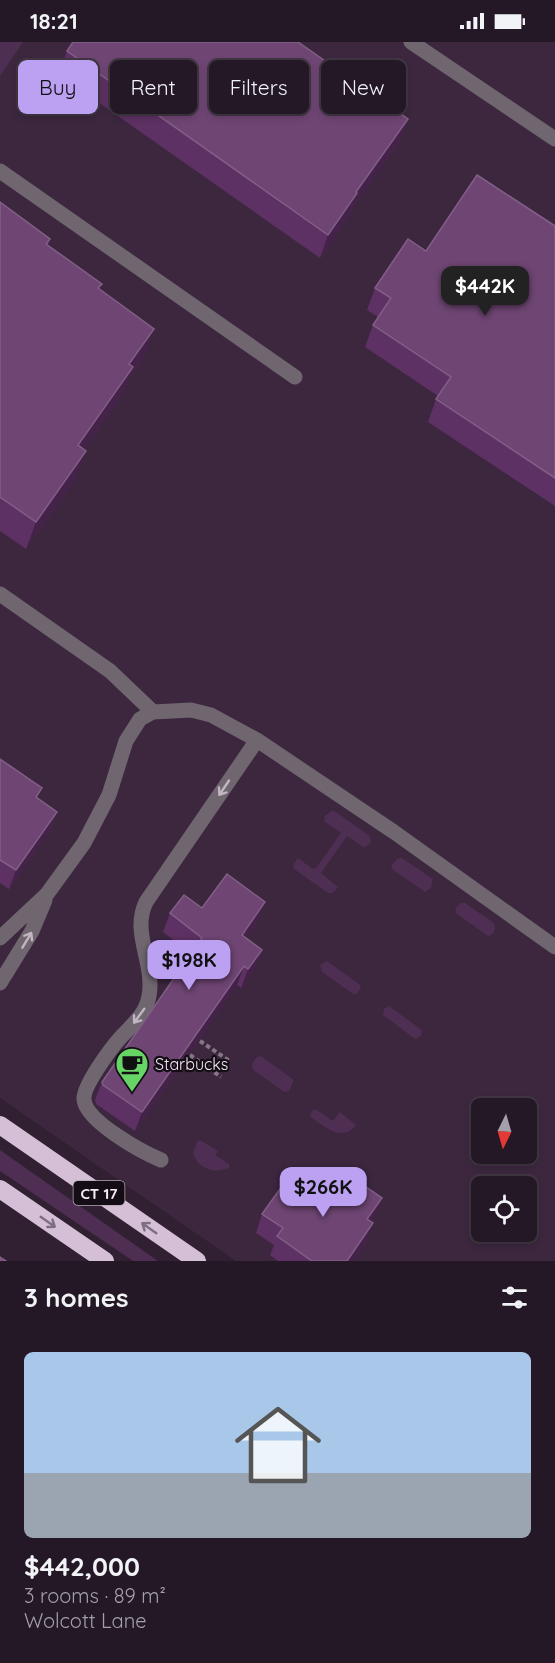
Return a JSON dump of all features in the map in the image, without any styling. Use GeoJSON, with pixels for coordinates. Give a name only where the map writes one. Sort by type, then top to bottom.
{"type":"FeatureCollection","features":[{"type":"Feature","properties":{"kind":"highway","name":"CT 17"},"geometry":{"type":"LineString","coordinates":[[0,1125],[197,1261]]}},
{"type":"Feature","properties":{"kind":"highway"},"geometry":{"type":"LineString","coordinates":[[0,1189],[105,1261]]}},
{"type":"Feature","properties":{"kind":"street"},"geometry":{"type":"LineString","coordinates":[[411,42],[555,139]]}},
{"type":"Feature","properties":{"kind":"street"},"geometry":{"type":"LineString","coordinates":[[0,171],[295,377]]}},
{"type":"Feature","properties":{"kind":"street"},"geometry":{"type":"LineString","coordinates":[[0,594],[110,671],[153,712]]}},
{"type":"Feature","properties":{"kind":"street"},"geometry":{"type":"LineString","coordinates":[[0,938],[47,894],[84,843],[102,810],[131,730],[140,718],[153,712],[191,710],[211,716],[257,740],[522,921],[555,947]]}},
{"type":"Feature","properties":{"kind":"street"},"geometry":{"type":"LineString","coordinates":[[161,1160],[142,1152],[93,1117],[86,1108],[83,1096],[87,1086],[118,1040],[141,1016],[149,998],[149,967],[139,926],[141,910],[257,740]]}},
{"type":"Feature","properties":{"kind":"street"},"geometry":{"type":"LineString","coordinates":[[0,982],[32,931],[47,894]]}},
{"type":"Feature","properties":{"kind":"path"},"geometry":{"type":"LineString","coordinates":[[200,1041],[231,1062]]}},
{"type":"Feature","properties":{"kind":"path"},"geometry":{"type":"LineString","coordinates":[[190,1055],[221,1077]]}},
{"type":"Feature","properties":{"kind":"shaded area"},"geometry":{"type":"Polygon","coordinates":[[[0,42],[555,42],[555,1261],[236,1261],[0,1098],[0,42]]]}},
{"type":"Feature","properties":{"kind":"shaded area"},"geometry":{"type":"Polygon","coordinates":[[[0,42],[23,42],[0,76],[0,42]]]}},
{"type":"Feature","properties":{"kind":"shaded area"},"geometry":{"type":"Polygon","coordinates":[[[333,810],[370,836],[371,842],[363,847],[347,836],[321,873],[338,887],[333,893],[328,893],[294,869],[293,865],[298,858],[313,869],[316,868],[341,833],[324,821],[325,816],[333,810]]]}},
{"type":"Feature","properties":{"kind":"shaded area"},"geometry":{"type":"Polygon","coordinates":[[[398,858],[402,858],[433,879],[431,888],[425,892],[393,870],[391,866],[398,858]]]}},
{"type":"Feature","properties":{"kind":"shaded area"},"geometry":{"type":"Polygon","coordinates":[[[461,903],[465,903],[494,923],[494,933],[488,936],[457,914],[455,909],[461,903]]]}},
{"type":"Feature","properties":{"kind":"shaded area"},"geometry":{"type":"Polygon","coordinates":[[[327,961],[359,984],[361,987],[357,994],[353,994],[322,972],[320,965],[327,961]]]}},
{"type":"Feature","properties":{"kind":"shaded area"},"geometry":{"type":"Polygon","coordinates":[[[389,1006],[422,1030],[421,1036],[415,1039],[383,1015],[384,1009],[389,1006]]]}},
{"type":"Feature","properties":{"kind":"shaded area"},"geometry":{"type":"Polygon","coordinates":[[[261,1056],[294,1080],[289,1091],[284,1092],[253,1070],[252,1063],[261,1056]]]}},
{"type":"Feature","properties":{"kind":"shaded area"},"geometry":{"type":"Polygon","coordinates":[[[313,1110],[317,1110],[333,1121],[340,1112],[356,1125],[345,1133],[334,1132],[312,1118],[310,1115],[313,1110]]]}},
{"type":"Feature","properties":{"kind":"shaded area"},"geometry":{"type":"Polygon","coordinates":[[[200,1140],[218,1151],[215,1155],[229,1164],[229,1168],[213,1170],[198,1163],[193,1153],[200,1140]]]}},
{"type":"Feature","properties":{"kind":"shaded area"},"geometry":{"type":"Polygon","coordinates":[[[0,1150],[158,1261],[133,1261],[0,1171],[0,1150]]]}},
{"type":"Feature","properties":{"kind":"building"},"geometry":{"type":"Polygon","coordinates":[[[73,42],[298,42],[324,60],[321,60],[321,114],[401,114],[408,119],[328,235],[156,114],[197,114],[197,60],[110,60],[110,81],[98,73],[98,60],[80,60],[67,51],[73,42]]]}},
{"type":"Feature","properties":{"kind":"building"},"geometry":{"type":"Polygon","coordinates":[[[477,175],[555,226],[555,478],[436,399],[451,377],[373,325],[391,298],[375,288],[408,239],[426,251],[477,175]]]}},
{"type":"Feature","properties":{"kind":"building"},"geometry":{"type":"Polygon","coordinates":[[[0,202],[50,239],[46,244],[102,284],[98,288],[154,329],[129,364],[133,367],[78,445],[86,451],[36,522],[0,497],[0,202]]]}},
{"type":"Feature","properties":{"kind":"building"},"geometry":{"type":"Polygon","coordinates":[[[0,759],[42,788],[36,797],[57,812],[16,870],[0,860],[0,759]]]}},
{"type":"Feature","properties":{"kind":"building"},"geometry":{"type":"Polygon","coordinates":[[[227,874],[265,902],[242,935],[262,950],[248,969],[244,966],[142,1112],[102,1082],[202,938],[170,913],[184,895],[202,908],[227,874]]]}},
{"type":"Feature","properties":{"kind":"building"},"geometry":{"type":"Polygon","coordinates":[[[343,1171],[382,1198],[367,1219],[373,1223],[347,1261],[312,1261],[277,1236],[283,1228],[262,1214],[290,1175],[324,1199],[343,1171]]]}},
{"type":"Feature","properties":{"kind":"place","name":"Starbucks"},"geometry":{"type":"Point","coordinates":[132,1093]}}]}
